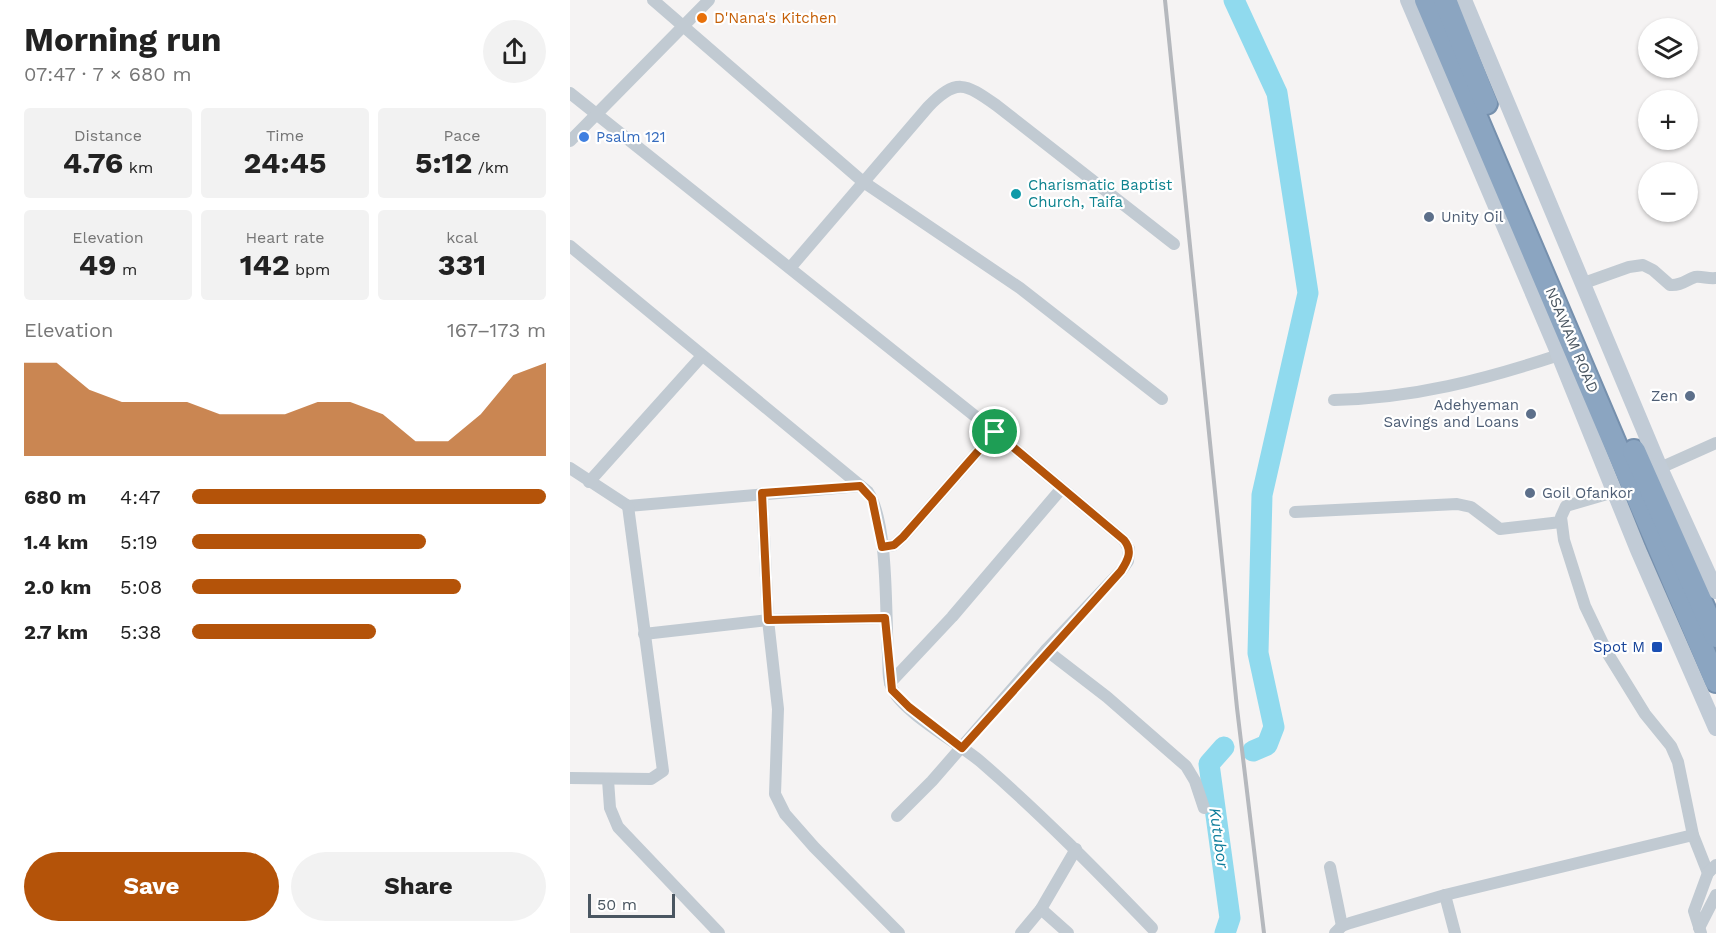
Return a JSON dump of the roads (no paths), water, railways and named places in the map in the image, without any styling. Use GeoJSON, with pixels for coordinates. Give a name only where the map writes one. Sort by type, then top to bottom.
{"type":"FeatureCollection","features":[{"type":"Feature","properties":{"kind":"highway","name":"NSAWAM ROAD"},"geometry":{"type":"LineString","coordinates":[[1426,0],[1716,681]]}},
{"type":"Feature","properties":{"kind":"highway","name":"NSAWAM ROAD"},"geometry":{"type":"LineString","coordinates":[[1445,0],[1491,115],[1716,636]]}},
{"type":"Feature","properties":{"kind":"main road"},"geometry":{"type":"LineString","coordinates":[[1408,0],[1559,355],[1614,492],[1716,728]]}},
{"type":"Feature","properties":{"kind":"main road"},"geometry":{"type":"LineString","coordinates":[[1464,0],[1660,468],[1716,591]]}},
{"type":"Feature","properties":{"kind":"street"},"geometry":{"type":"LineString","coordinates":[[653,0],[862,181],[1020,288],[1162,399]]}},
{"type":"Feature","properties":{"kind":"street"},"geometry":{"type":"LineString","coordinates":[[570,141],[709,0]]}},
{"type":"Feature","properties":{"kind":"street"},"geometry":{"type":"LineString","coordinates":[[790,268],[862,181],[941,94],[956,86],[974,89],[1174,244]]}},
{"type":"Feature","properties":{"kind":"street"},"geometry":{"type":"LineString","coordinates":[[570,93],[995,432],[1124,540],[1130,549],[1121,571],[1047,650],[962,748],[897,816]]}},
{"type":"Feature","properties":{"kind":"street"},"geometry":{"type":"LineString","coordinates":[[570,246],[860,486],[872,499],[882,547],[890,683],[901,700],[979,760],[1076,849],[1152,928]]}},
{"type":"Feature","properties":{"kind":"street"},"geometry":{"type":"LineString","coordinates":[[1584,283],[1637,265],[1648,266],[1670,285],[1679,285],[1696,277],[1707,280],[1716,278]]}},
{"type":"Feature","properties":{"kind":"street"},"geometry":{"type":"LineString","coordinates":[[1334,400],[1404,395],[1463,385],[1559,355]]}},
{"type":"Feature","properties":{"kind":"street"},"geometry":{"type":"LineString","coordinates":[[589,482],[702,356]]}},
{"type":"Feature","properties":{"kind":"street"},"geometry":{"type":"LineString","coordinates":[[882,547],[894,545],[903,537],[995,432]]}},
{"type":"Feature","properties":{"kind":"street"},"geometry":{"type":"LineString","coordinates":[[1660,468],[1716,442]]}},
{"type":"Feature","properties":{"kind":"street"},"geometry":{"type":"LineString","coordinates":[[570,468],[628,506],[860,486]]}},
{"type":"Feature","properties":{"kind":"street"},"geometry":{"type":"LineString","coordinates":[[890,683],[952,617],[1062,488]]}},
{"type":"Feature","properties":{"kind":"street"},"geometry":{"type":"LineString","coordinates":[[1614,492],[1570,503],[1562,513],[1561,522],[1585,606],[1608,654],[1645,714],[1671,746],[1678,762],[1693,835],[1712,869],[1694,910],[1700,931]]}},
{"type":"Feature","properties":{"kind":"street"},"geometry":{"type":"LineString","coordinates":[[762,493],[768,620],[778,709],[774,781],[779,805],[814,847],[899,933]]}},
{"type":"Feature","properties":{"kind":"street"},"geometry":{"type":"LineString","coordinates":[[1295,512],[1447,503],[1471,507],[1500,529],[1561,522]]}},
{"type":"Feature","properties":{"kind":"street"},"geometry":{"type":"LineString","coordinates":[[570,778],[651,779],[663,771],[628,506]]}},
{"type":"Feature","properties":{"kind":"street"},"geometry":{"type":"LineString","coordinates":[[644,634],[768,620],[885,618]]}},
{"type":"Feature","properties":{"kind":"street"},"geometry":{"type":"LineString","coordinates":[[1047,650],[1107,697],[1186,766],[1195,781],[1204,808]]}},
{"type":"Feature","properties":{"kind":"street"},"geometry":{"type":"LineString","coordinates":[[608,780],[610,808],[618,827],[719,933]]}},
{"type":"Feature","properties":{"kind":"street"},"geometry":{"type":"LineString","coordinates":[[1330,867],[1339,929],[1445,895],[1693,835]]}},
{"type":"Feature","properties":{"kind":"street"},"geometry":{"type":"LineString","coordinates":[[1021,933],[1041,909],[1076,849]]}},
{"type":"Feature","properties":{"kind":"street"},"geometry":{"type":"LineString","coordinates":[[1445,895],[1455,933]]}},
{"type":"Feature","properties":{"kind":"street"},"geometry":{"type":"LineString","coordinates":[[1700,931],[1716,895]]}},
{"type":"Feature","properties":{"kind":"street"},"geometry":{"type":"LineString","coordinates":[[1041,909],[1068,933]]}},
{"type":"Feature","properties":{"kind":"waterway"},"geometry":{"type":"LineString","coordinates":[[1234,0],[1277,93],[1308,293],[1262,495],[1258,653],[1274,727],[1267,745],[1253,751]]}},
{"type":"Feature","properties":{"kind":"waterway","name":"Kutubor"},"geometry":{"type":"LineString","coordinates":[[1224,747],[1209,764],[1230,918],[1225,933]]}},
{"type":"Feature","properties":{"kind":"railway"},"geometry":{"type":"LineString","coordinates":[[1165,0],[1237,708],[1264,933]]}},
{"type":"Feature","properties":{"kind":"place","name":"D'Nana's Kitchen"},"geometry":{"type":"Point","coordinates":[702,18]}},
{"type":"Feature","properties":{"kind":"place","name":"Psalm 121"},"geometry":{"type":"Point","coordinates":[584,137]}},
{"type":"Feature","properties":{"kind":"place","name":"Charismatic Baptist Church, Taifa"},"geometry":{"type":"Point","coordinates":[1016,194]}},
{"type":"Feature","properties":{"kind":"place","name":"Unity Oil"},"geometry":{"type":"Point","coordinates":[1429,217]}},
{"type":"Feature","properties":{"kind":"place","name":"Zen"},"geometry":{"type":"Point","coordinates":[1690,396]}},
{"type":"Feature","properties":{"kind":"place","name":"Adehyeman Savings and Loans"},"geometry":{"type":"Point","coordinates":[1531,414]}},
{"type":"Feature","properties":{"kind":"place","name":"Goil Ofankor"},"geometry":{"type":"Point","coordinates":[1530,493]}},
{"type":"Feature","properties":{"kind":"place","name":"Spot M"},"geometry":{"type":"Point","coordinates":[1657,647]}}]}
